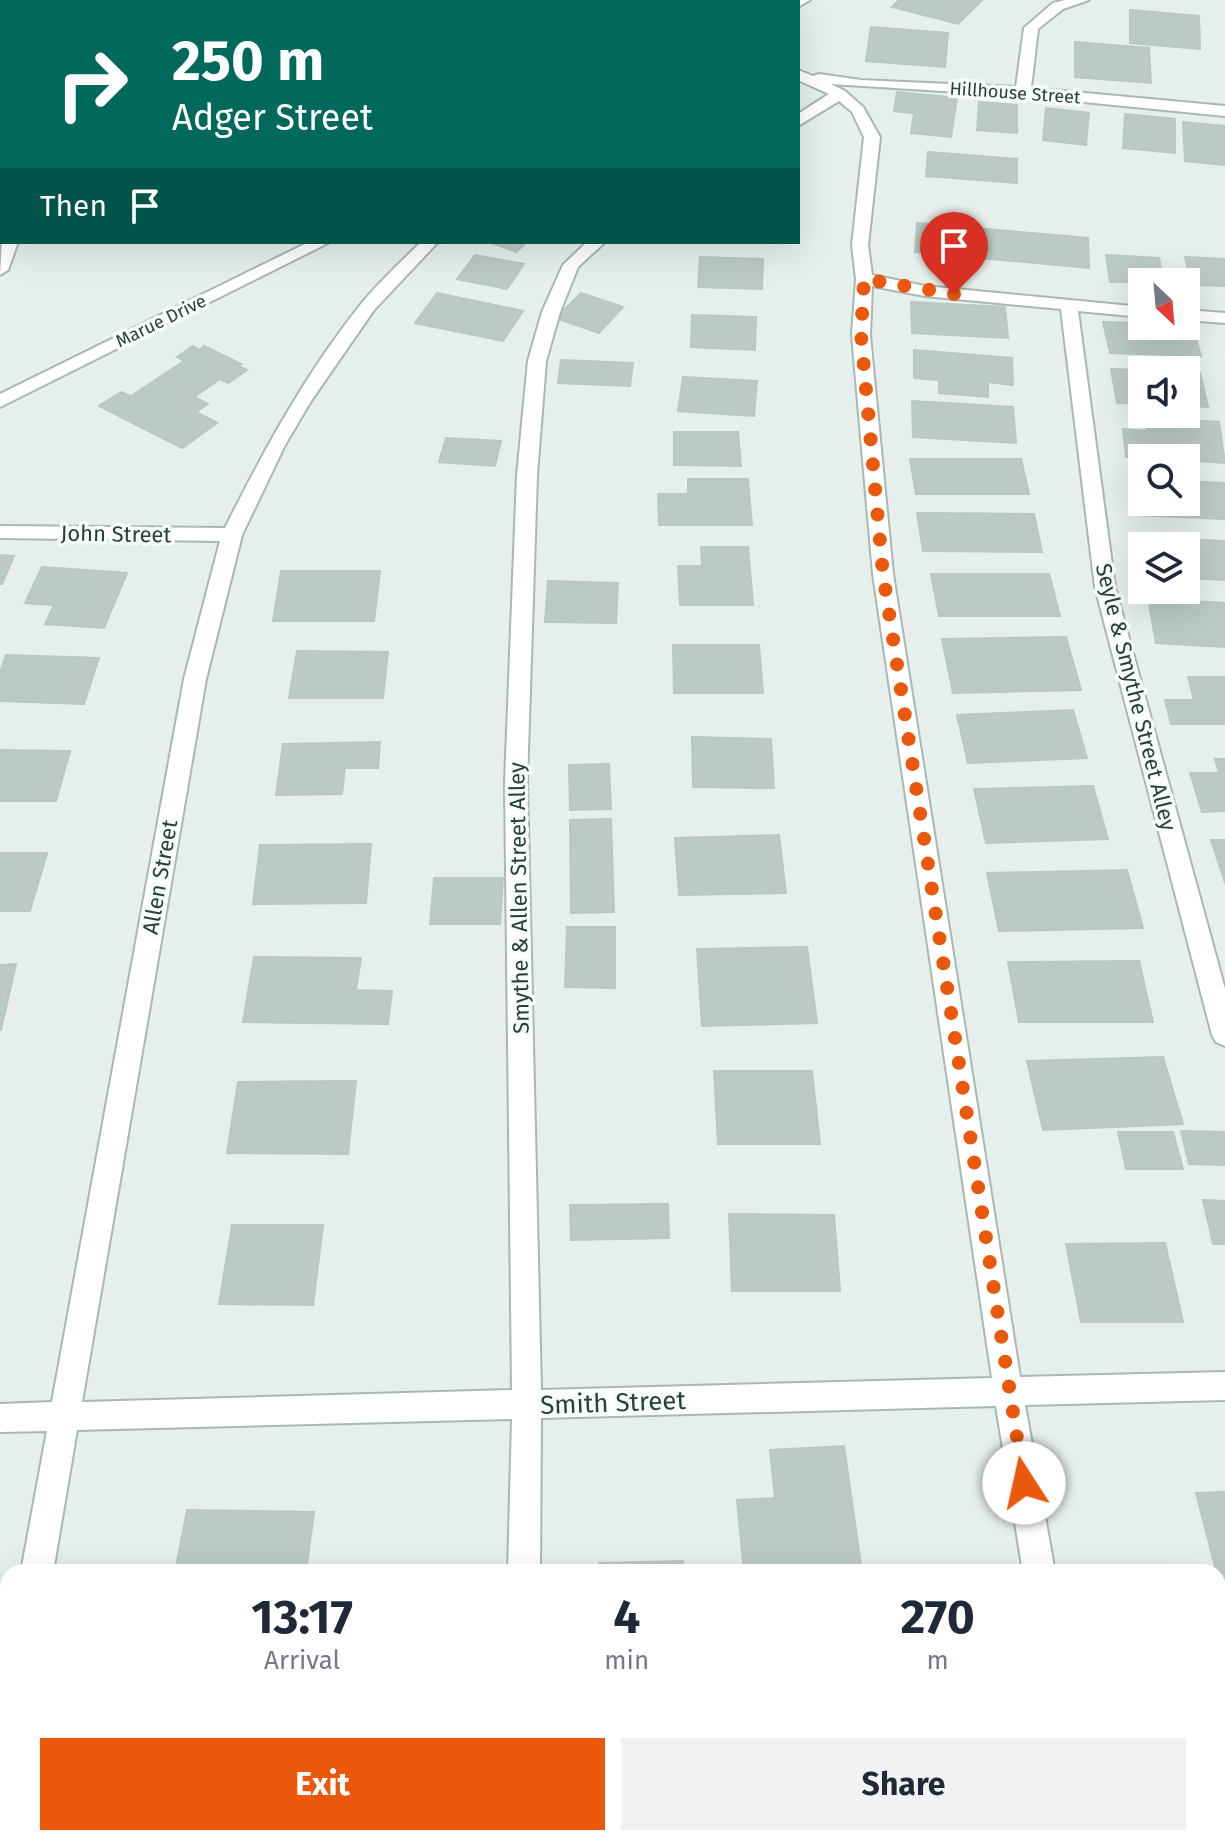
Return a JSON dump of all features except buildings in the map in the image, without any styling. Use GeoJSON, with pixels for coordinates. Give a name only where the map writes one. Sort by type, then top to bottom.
{"type":"FeatureCollection","features":[{"type":"Feature","properties":{"kind":"street"},"geometry":{"type":"LineString","coordinates":[[1023,92],[1031,28],[1058,6],[1082,0]]}},
{"type":"Feature","properties":{"kind":"street"},"geometry":{"type":"LineString","coordinates":[[802,75],[840,94],[858,110],[872,137],[860,245],[864,279],[861,335],[883,574],[1008,1391],[1038,1564]]}},
{"type":"Feature","properties":{"kind":"street","name":"Hillhouse Street"},"geometry":{"type":"LineString","coordinates":[[802,75],[861,84],[1023,92],[1225,111]]}},
{"type":"Feature","properties":{"kind":"street"},"geometry":{"type":"LineString","coordinates":[[800,120],[840,94]]}},
{"type":"Feature","properties":{"kind":"street"},"geometry":{"type":"LineString","coordinates":[[0,270],[9,244]]}},
{"type":"Feature","properties":{"kind":"street","name":"Marue Drive"},"geometry":{"type":"LineString","coordinates":[[0,401],[318,244]]}},
{"type":"Feature","properties":{"kind":"street","name":"Allen Street"},"geometry":{"type":"LineString","coordinates":[[38,1564],[195,679],[232,535],[302,401],[368,306],[428,244]]}},
{"type":"Feature","properties":{"kind":"street","name":"Smythe & Allen Street Alley"},"geometry":{"type":"LineString","coordinates":[[524,1564],[527,1405],[516,782],[527,475],[537,361],[551,312],[571,265],[595,244]]}},
{"type":"Feature","properties":{"kind":"street"},"geometry":{"type":"LineString","coordinates":[[864,279],[925,291],[1128,311]]}},
{"type":"Feature","properties":{"kind":"street","name":"Seyle & Smythe Street Alley"},"geometry":{"type":"LineString","coordinates":[[1069,306],[1105,587],[1225,1035]]}},
{"type":"Feature","properties":{"kind":"street"},"geometry":{"type":"LineString","coordinates":[[1200,316],[1225,318]]}},
{"type":"Feature","properties":{"kind":"street","name":"John Street"},"geometry":{"type":"LineString","coordinates":[[0,532],[232,535]]}},
{"type":"Feature","properties":{"kind":"street","name":"Smith Street"},"geometry":{"type":"LineString","coordinates":[[0,1418],[1225,1386]]}},
{"type":"Feature","properties":{"kind":"route"},"geometry":{"type":"LineString","coordinates":[[954,294],[864,279],[861,335],[883,574],[1024,1483]]}}]}
